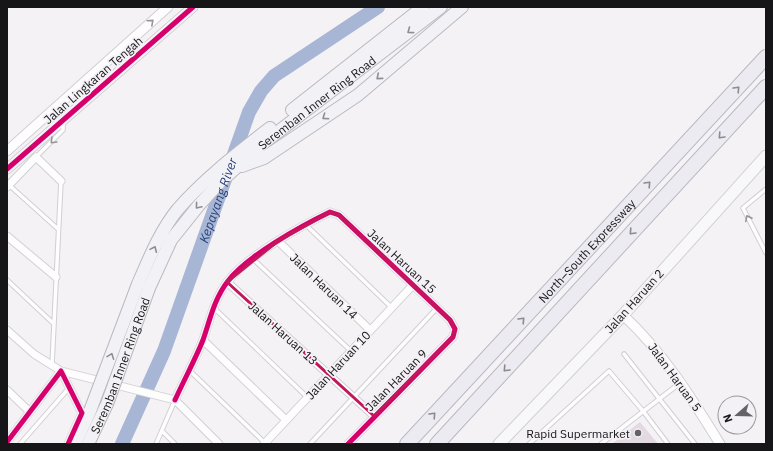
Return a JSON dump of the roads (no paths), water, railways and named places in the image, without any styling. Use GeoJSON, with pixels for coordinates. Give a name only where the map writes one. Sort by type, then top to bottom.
{"type":"FeatureCollection","features":[{"type":"Feature","properties":{"kind":"highway","name":"North–South Expressway"},"geometry":{"type":"LineString","coordinates":[[407,444],[766,57]]}},
{"type":"Feature","properties":{"kind":"highway","name":"North–South Expressway"},"geometry":{"type":"LineString","coordinates":[[436,444],[766,87]]}},
{"type":"Feature","properties":{"kind":"main road","name":"Seremban Inner Ring Road"},"geometry":{"type":"LineString","coordinates":[[88,444],[107,404],[149,288],[171,240],[199,205],[265,137],[423,7]]}},
{"type":"Feature","properties":{"kind":"main road","name":"Seremban Inner Ring Road"},"geometry":{"type":"LineString","coordinates":[[74,444],[90,411],[138,284],[156,243],[177,210],[203,182],[441,7]]}},
{"type":"Feature","properties":{"kind":"main road"},"geometry":{"type":"LineString","coordinates":[[235,168],[264,158],[358,95],[462,7]]}},
{"type":"Feature","properties":{"kind":"main road","name":"Jalan Haruan 2"},"geometry":{"type":"LineString","coordinates":[[499,444],[623,315],[766,156]]}},
{"type":"Feature","properties":{"kind":"street","name":"Jalan Lingkaran Tengah"},"geometry":{"type":"LineString","coordinates":[[7,151],[168,7]]}},
{"type":"Feature","properties":{"kind":"street","name":"Jalan Lingkaran Tengah"},"geometry":{"type":"LineString","coordinates":[[7,169],[191,8]]}},
{"type":"Feature","properties":{"kind":"street"},"geometry":{"type":"LineString","coordinates":[[8,186],[36,157],[61,181]]}},
{"type":"Feature","properties":{"kind":"street","name":"Jalan Haruan 15"},"geometry":{"type":"LineString","coordinates":[[305,224],[330,212],[339,215],[450,320],[455,329]]}},
{"type":"Feature","properties":{"kind":"street"},"geometry":{"type":"LineString","coordinates":[[175,400],[203,340],[213,308],[227,282],[253,259],[305,224]]}},
{"type":"Feature","properties":{"kind":"street"},"geometry":{"type":"LineString","coordinates":[[7,236],[56,277]]}},
{"type":"Feature","properties":{"kind":"street","name":"Jalan Haruan 14"},"geometry":{"type":"LineString","coordinates":[[278,241],[370,330]]}},
{"type":"Feature","properties":{"kind":"street","name":"Jalan Haruan 13"},"geometry":{"type":"LineString","coordinates":[[227,282],[374,416]]}},
{"type":"Feature","properties":{"kind":"street","name":"Jalan Haruan 10"},"geometry":{"type":"LineString","coordinates":[[265,444],[307,397],[413,285]]}},
{"type":"Feature","properties":{"kind":"street","name":"Jalan Haruan 5"},"geometry":{"type":"LineString","coordinates":[[623,315],[645,336],[681,382],[720,444]]}},
{"type":"Feature","properties":{"kind":"street","name":"Jalan Haruan 9"},"geometry":{"type":"LineString","coordinates":[[348,444],[453,337],[455,329]]}},
{"type":"Feature","properties":{"kind":"street"},"geometry":{"type":"LineString","coordinates":[[7,330],[34,354],[61,371],[175,400],[219,444]]}},
{"type":"Feature","properties":{"kind":"street"},"geometry":{"type":"LineString","coordinates":[[203,340],[286,420]]}},
{"type":"Feature","properties":{"kind":"street"},"geometry":{"type":"LineString","coordinates":[[61,371],[82,413],[68,444]]}},
{"type":"Feature","properties":{"kind":"street"},"geometry":{"type":"LineString","coordinates":[[8,440],[61,371]]}},
{"type":"Feature","properties":{"kind":"street"},"geometry":{"type":"LineString","coordinates":[[7,390],[30,412]]}},
{"type":"Feature","properties":{"kind":"lane"},"geometry":{"type":"LineString","coordinates":[[36,157],[63,130],[63,120]]}},
{"type":"Feature","properties":{"kind":"lane"},"geometry":{"type":"LineString","coordinates":[[52,366],[61,181]]}},
{"type":"Feature","properties":{"kind":"lane"},"geometry":{"type":"LineString","coordinates":[[8,186],[58,229]]}},
{"type":"Feature","properties":{"kind":"lane"},"geometry":{"type":"LineString","coordinates":[[766,190],[743,208],[766,253]]}},
{"type":"Feature","properties":{"kind":"lane"},"geometry":{"type":"LineString","coordinates":[[305,224],[391,307]]}},
{"type":"Feature","properties":{"kind":"lane"},"geometry":{"type":"LineString","coordinates":[[253,259],[351,351]]}},
{"type":"Feature","properties":{"kind":"lane"},"geometry":{"type":"LineString","coordinates":[[7,280],[54,324]]}},
{"type":"Feature","properties":{"kind":"lane"},"geometry":{"type":"LineString","coordinates":[[213,308],[307,397]]}},
{"type":"Feature","properties":{"kind":"lane"},"geometry":{"type":"LineString","coordinates":[[310,444],[437,308]]}},
{"type":"Feature","properties":{"kind":"lane"},"geometry":{"type":"LineString","coordinates":[[624,354],[695,444]]}},
{"type":"Feature","properties":{"kind":"lane"},"geometry":{"type":"LineString","coordinates":[[189,370],[265,444]]}},
{"type":"Feature","properties":{"kind":"lane"},"geometry":{"type":"LineString","coordinates":[[529,444],[609,371],[643,411],[668,444]]}},
{"type":"Feature","properties":{"kind":"lane"},"geometry":{"type":"LineString","coordinates":[[600,444],[681,382]]}},
{"type":"Feature","properties":{"kind":"lane"},"geometry":{"type":"LineString","coordinates":[[20,444],[70,387]]}},
{"type":"Feature","properties":{"kind":"lane"},"geometry":{"type":"LineString","coordinates":[[156,444],[175,400]]}},
{"type":"Feature","properties":{"kind":"lane"},"geometry":{"type":"LineString","coordinates":[[162,431],[175,444]]}},
{"type":"Feature","properties":{"kind":"waterway","name":"Kepayang River"},"geometry":{"type":"LineString","coordinates":[[122,444],[164,351],[249,112],[261,91],[274,76],[378,7]]}},
{"type":"Feature","properties":{"kind":"place","name":"Rapid Supermarket"},"geometry":{"type":"Point","coordinates":[638,433]}}]}
